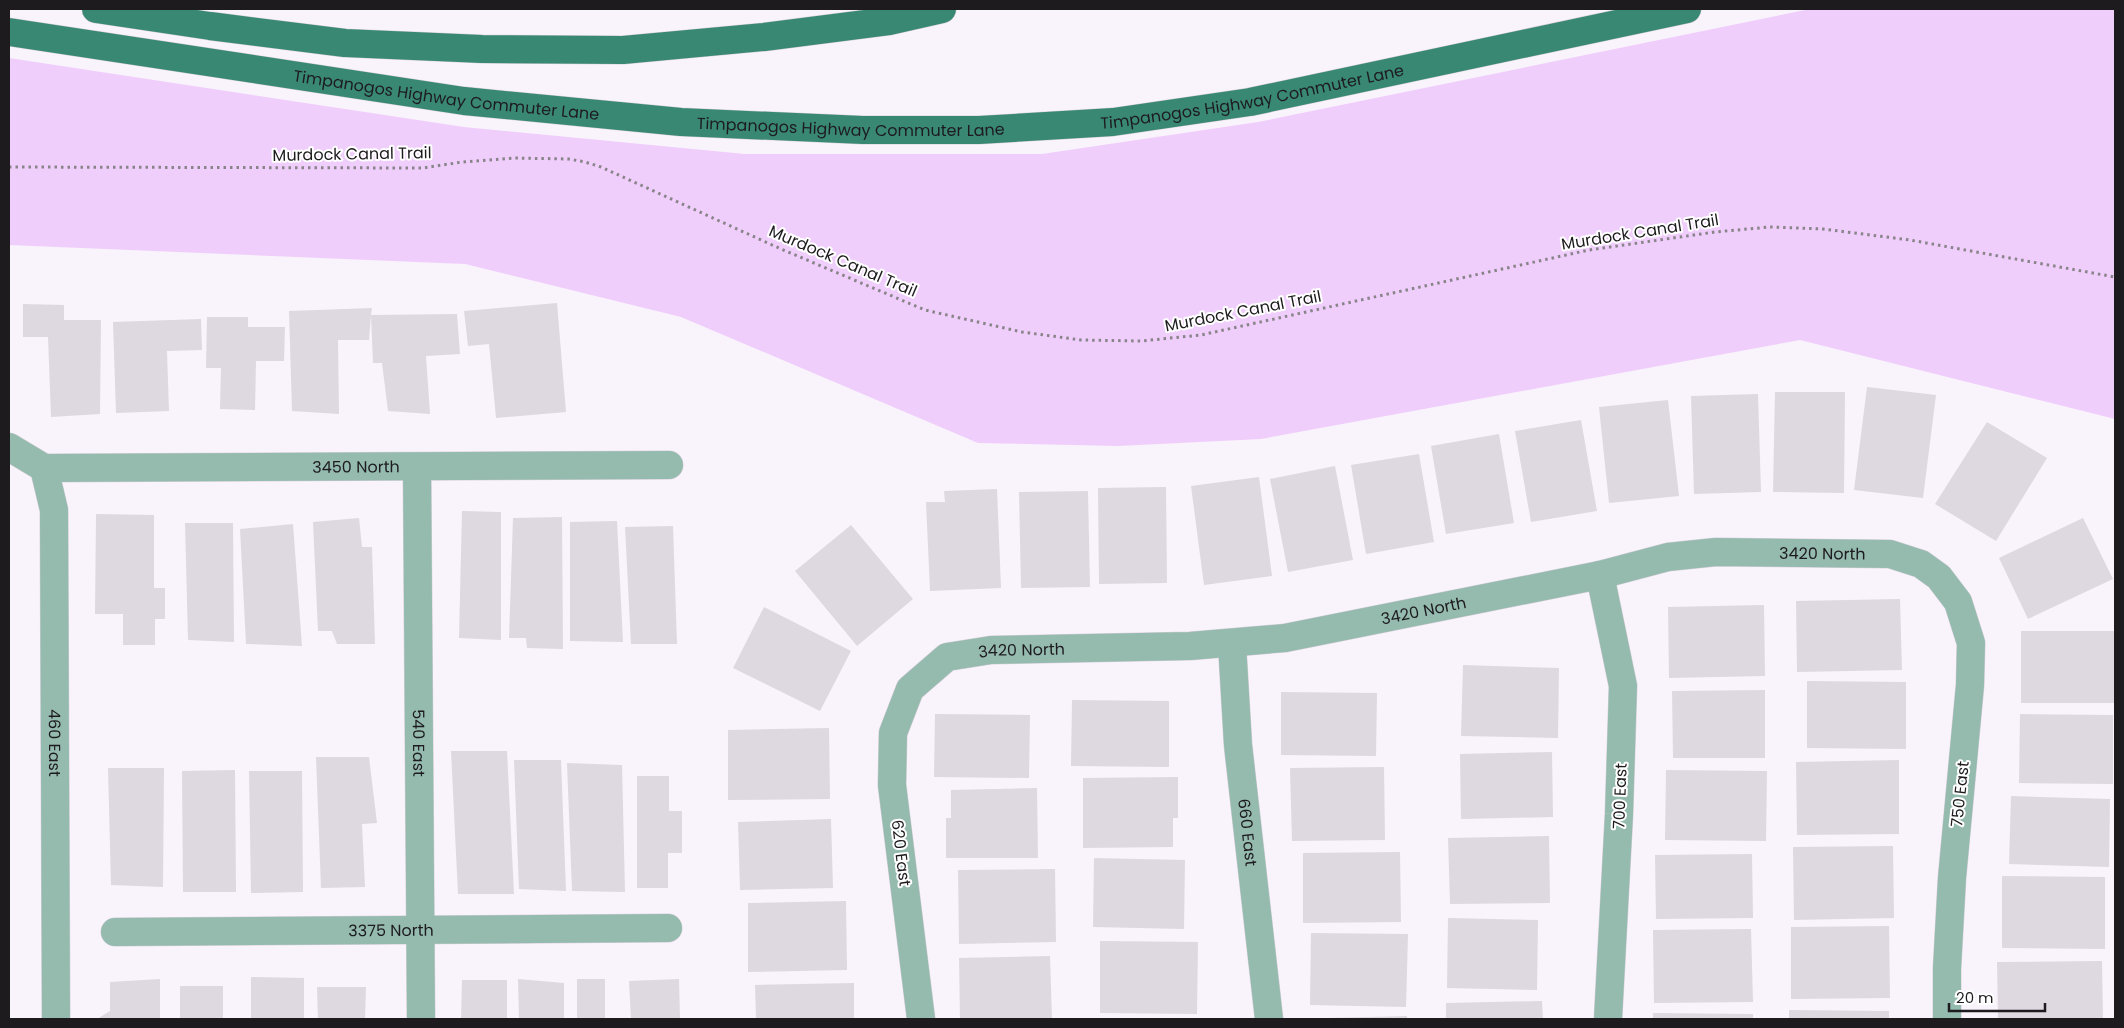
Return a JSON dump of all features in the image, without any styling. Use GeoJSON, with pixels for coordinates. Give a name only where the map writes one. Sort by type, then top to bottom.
{"type":"FeatureCollection","features":[{"type":"Feature","properties":{"kind":"main road"},"geometry":{"type":"LineString","coordinates":[[96,9],[345,43],[482,49],[623,50],[764,37],[890,21],[942,9]]}},
{"type":"Feature","properties":{"kind":"main road","name":"Timpanogos Highway Commuter Lane"},"geometry":{"type":"LineString","coordinates":[[9,32],[464,101],[681,122],[863,130],[978,130],[1113,122],[1250,102],[1687,9]]}},
{"type":"Feature","properties":{"kind":"street"},"geometry":{"type":"LineString","coordinates":[[9,447],[44,468]]}},
{"type":"Feature","properties":{"kind":"street","name":"540 East"},"geometry":{"type":"LineString","coordinates":[[417,466],[421,1019]]}},
{"type":"Feature","properties":{"kind":"street","name":"3450 North"},"geometry":{"type":"LineString","coordinates":[[44,468],[669,466]]}},
{"type":"Feature","properties":{"kind":"street","name":"460 East"},"geometry":{"type":"LineString","coordinates":[[44,468],[54,510],[56,1019]]}},
{"type":"Feature","properties":{"kind":"street","name":"3420 North"},"geometry":{"type":"LineString","coordinates":[[910,689],[947,657],[991,650],[1232,644],[1285,638],[1600,575],[1668,557],[1716,552],[1849,552],[1890,554],[1921,564],[1939,577]]}},
{"type":"Feature","properties":{"kind":"street","name":"700 East"},"geometry":{"type":"LineString","coordinates":[[1600,575],[1623,686],[1619,814],[1608,1019]]}},
{"type":"Feature","properties":{"kind":"street","name":"750 East"},"geometry":{"type":"LineString","coordinates":[[1939,577],[1958,602],[1971,643],[1970,685],[1952,878],[1947,968],[1947,1019]]}},
{"type":"Feature","properties":{"kind":"street","name":"660 East"},"geometry":{"type":"LineString","coordinates":[[1232,644],[1238,745],[1269,1019]]}},
{"type":"Feature","properties":{"kind":"street","name":"620 East"},"geometry":{"type":"LineString","coordinates":[[910,689],[893,733],[892,785],[921,1019]]}},
{"type":"Feature","properties":{"kind":"street","name":"3375 North"},"geometry":{"type":"LineString","coordinates":[[115,932],[668,928]]}},
{"type":"Feature","properties":{"kind":"path","name":"Murdock Canal Trail"},"geometry":{"type":"LineString","coordinates":[[9,167],[423,168],[488,159],[569,159],[601,167],[781,249],[925,310],[1022,332],[1081,340],[1141,341],[1201,335],[1590,250],[1715,232],[1770,227],[1823,229],[1910,240],[2115,277]]}},
{"type":"Feature","properties":{"kind":"shaded area"},"geometry":{"type":"Polygon","coordinates":[[[1810,9],[2115,9],[2115,419],[1800,340],[1261,439],[1118,446],[978,443],[681,317],[465,264],[9,245],[9,58],[464,127],[745,154],[1042,154],[1258,122],[1810,9]]]}},
{"type":"Feature","properties":{"kind":"building"},"geometry":{"type":"Polygon","coordinates":[[[557,303],[566,412],[496,418],[489,344],[468,346],[464,311],[557,303]]]}},
{"type":"Feature","properties":{"kind":"building"},"geometry":{"type":"Polygon","coordinates":[[[23,304],[64,305],[64,320],[101,320],[100,414],[51,417],[48,337],[23,337],[23,304]]]}},
{"type":"Feature","properties":{"kind":"building"},"geometry":{"type":"Polygon","coordinates":[[[372,308],[369,340],[338,340],[339,414],[292,411],[289,311],[372,308]]]}},
{"type":"Feature","properties":{"kind":"building"},"geometry":{"type":"Polygon","coordinates":[[[457,314],[460,354],[426,356],[430,414],[388,411],[382,363],[373,363],[371,315],[457,314]]]}},
{"type":"Feature","properties":{"kind":"building"},"geometry":{"type":"Polygon","coordinates":[[[207,317],[248,317],[248,327],[285,327],[284,361],[256,361],[255,410],[220,409],[221,368],[206,368],[207,317]]]}},
{"type":"Feature","properties":{"kind":"building"},"geometry":{"type":"Polygon","coordinates":[[[201,319],[202,350],[167,351],[169,411],[116,413],[113,322],[201,319]]]}},
{"type":"Feature","properties":{"kind":"building"},"geometry":{"type":"Polygon","coordinates":[[[1867,387],[1936,395],[1923,498],[1854,490],[1867,387]]]}},
{"type":"Feature","properties":{"kind":"building"},"geometry":{"type":"Polygon","coordinates":[[[1775,392],[1845,392],[1844,493],[1773,492],[1775,392]]]}},
{"type":"Feature","properties":{"kind":"building"},"geometry":{"type":"Polygon","coordinates":[[[1758,394],[1761,492],[1694,494],[1691,396],[1758,394]]]}},
{"type":"Feature","properties":{"kind":"building"},"geometry":{"type":"Polygon","coordinates":[[[1668,400],[1679,496],[1609,503],[1599,407],[1668,400]]]}},
{"type":"Feature","properties":{"kind":"building"},"geometry":{"type":"Polygon","coordinates":[[[1581,420],[1597,511],[1531,522],[1515,431],[1581,420]]]}},
{"type":"Feature","properties":{"kind":"building"},"geometry":{"type":"Polygon","coordinates":[[[1987,422],[2047,458],[1996,541],[1935,504],[1987,422]]]}},
{"type":"Feature","properties":{"kind":"building"},"geometry":{"type":"Polygon","coordinates":[[[1499,434],[1514,523],[1446,534],[1431,446],[1499,434]]]}},
{"type":"Feature","properties":{"kind":"building"},"geometry":{"type":"Polygon","coordinates":[[[1419,454],[1434,542],[1366,554],[1351,465],[1419,454]]]}},
{"type":"Feature","properties":{"kind":"building"},"geometry":{"type":"Polygon","coordinates":[[[1335,466],[1353,560],[1288,572],[1270,479],[1335,466]]]}},
{"type":"Feature","properties":{"kind":"building"},"geometry":{"type":"Polygon","coordinates":[[[1259,477],[1272,576],[1204,585],[1191,486],[1259,477]]]}},
{"type":"Feature","properties":{"kind":"building"},"geometry":{"type":"Polygon","coordinates":[[[1166,487],[1167,583],[1099,584],[1098,488],[1166,487]]]}},
{"type":"Feature","properties":{"kind":"building"},"geometry":{"type":"Polygon","coordinates":[[[997,489],[1001,588],[930,591],[926,502],[945,502],[944,491],[997,489]]]}},
{"type":"Feature","properties":{"kind":"building"},"geometry":{"type":"Polygon","coordinates":[[[1088,491],[1090,587],[1021,588],[1019,492],[1088,491]]]}},
{"type":"Feature","properties":{"kind":"building"},"geometry":{"type":"Polygon","coordinates":[[[462,511],[501,512],[501,640],[459,638],[462,511]]]}},
{"type":"Feature","properties":{"kind":"building"},"geometry":{"type":"Polygon","coordinates":[[[96,514],[154,515],[154,588],[165,588],[165,619],[155,619],[155,645],[123,645],[123,614],[95,614],[96,514]]]}},
{"type":"Feature","properties":{"kind":"building"},"geometry":{"type":"Polygon","coordinates":[[[562,517],[563,649],[527,648],[526,638],[509,638],[513,518],[562,517]]]}},
{"type":"Feature","properties":{"kind":"building"},"geometry":{"type":"Polygon","coordinates":[[[359,518],[362,547],[372,547],[375,644],[337,644],[332,631],[318,631],[313,522],[359,518]]]}},
{"type":"Feature","properties":{"kind":"building"},"geometry":{"type":"Polygon","coordinates":[[[2083,518],[2113,579],[2028,619],[1999,558],[2083,518]]]}},
{"type":"Feature","properties":{"kind":"building"},"geometry":{"type":"Polygon","coordinates":[[[617,521],[623,642],[570,641],[570,522],[617,521]]]}},
{"type":"Feature","properties":{"kind":"building"},"geometry":{"type":"Polygon","coordinates":[[[185,523],[233,523],[234,642],[188,640],[185,523]]]}},
{"type":"Feature","properties":{"kind":"building"},"geometry":{"type":"Polygon","coordinates":[[[293,524],[302,646],[246,644],[240,529],[293,524]]]}},
{"type":"Feature","properties":{"kind":"building"},"geometry":{"type":"Polygon","coordinates":[[[851,525],[913,599],[857,646],[795,571],[851,525]]]}},
{"type":"Feature","properties":{"kind":"building"},"geometry":{"type":"Polygon","coordinates":[[[673,526],[677,644],[631,644],[625,527],[673,526]]]}},
{"type":"Feature","properties":{"kind":"building"},"geometry":{"type":"Polygon","coordinates":[[[1900,599],[1902,670],[1797,672],[1796,601],[1900,599]]]}},
{"type":"Feature","properties":{"kind":"building"},"geometry":{"type":"Polygon","coordinates":[[[1764,605],[1765,676],[1669,678],[1668,607],[1764,605]]]}},
{"type":"Feature","properties":{"kind":"building"},"geometry":{"type":"Polygon","coordinates":[[[764,607],[851,651],[820,711],[733,668],[764,607]]]}},
{"type":"Feature","properties":{"kind":"building"},"geometry":{"type":"Polygon","coordinates":[[[2021,631],[2115,631],[2115,703],[2021,703],[2021,631]]]}},
{"type":"Feature","properties":{"kind":"building"},"geometry":{"type":"Polygon","coordinates":[[[1463,665],[1559,668],[1558,738],[1461,736],[1463,665]]]}},
{"type":"Feature","properties":{"kind":"building"},"geometry":{"type":"Polygon","coordinates":[[[1807,681],[1906,682],[1906,749],[1807,748],[1807,681]]]}},
{"type":"Feature","properties":{"kind":"building"},"geometry":{"type":"Polygon","coordinates":[[[1765,690],[1765,758],[1673,758],[1672,691],[1765,690]]]}},
{"type":"Feature","properties":{"kind":"building"},"geometry":{"type":"Polygon","coordinates":[[[1281,692],[1377,693],[1376,756],[1281,755],[1281,692]]]}},
{"type":"Feature","properties":{"kind":"building"},"geometry":{"type":"Polygon","coordinates":[[[1072,700],[1169,701],[1169,767],[1071,766],[1072,700]]]}},
{"type":"Feature","properties":{"kind":"building"},"geometry":{"type":"Polygon","coordinates":[[[935,714],[1030,715],[1029,778],[934,777],[935,714]]]}},
{"type":"Feature","properties":{"kind":"building"},"geometry":{"type":"Polygon","coordinates":[[[2020,714],[2113,715],[2113,784],[2019,783],[2020,714]]]}},
{"type":"Feature","properties":{"kind":"building"},"geometry":{"type":"Polygon","coordinates":[[[829,728],[830,799],[728,800],[728,730],[829,728]]]}},
{"type":"Feature","properties":{"kind":"building"},"geometry":{"type":"Polygon","coordinates":[[[451,751],[507,751],[514,894],[458,894],[451,751]]]}},
{"type":"Feature","properties":{"kind":"building"},"geometry":{"type":"Polygon","coordinates":[[[1552,752],[1553,817],[1461,819],[1460,754],[1552,752]]]}},
{"type":"Feature","properties":{"kind":"building"},"geometry":{"type":"Polygon","coordinates":[[[316,757],[369,757],[377,823],[362,824],[365,887],[321,888],[316,757]]]}},
{"type":"Feature","properties":{"kind":"building"},"geometry":{"type":"Polygon","coordinates":[[[514,760],[561,760],[566,891],[519,889],[514,760]]]}},
{"type":"Feature","properties":{"kind":"building"},"geometry":{"type":"Polygon","coordinates":[[[1899,760],[1899,834],[1797,835],[1796,762],[1899,760]]]}},
{"type":"Feature","properties":{"kind":"building"},"geometry":{"type":"Polygon","coordinates":[[[567,763],[622,765],[625,892],[572,891],[567,763]]]}},
{"type":"Feature","properties":{"kind":"building"},"geometry":{"type":"Polygon","coordinates":[[[1384,767],[1385,840],[1292,841],[1290,768],[1384,767]]]}},
{"type":"Feature","properties":{"kind":"building"},"geometry":{"type":"Polygon","coordinates":[[[108,768],[164,768],[163,887],[111,885],[108,768]]]}},
{"type":"Feature","properties":{"kind":"building"},"geometry":{"type":"Polygon","coordinates":[[[235,770],[236,892],[183,892],[182,771],[235,770]]]}},
{"type":"Feature","properties":{"kind":"building"},"geometry":{"type":"Polygon","coordinates":[[[1666,770],[1767,771],[1766,841],[1665,840],[1666,770]]]}},
{"type":"Feature","properties":{"kind":"building"},"geometry":{"type":"Polygon","coordinates":[[[249,771],[302,771],[303,892],[251,893],[249,771]]]}},
{"type":"Feature","properties":{"kind":"building"},"geometry":{"type":"Polygon","coordinates":[[[637,776],[669,776],[669,811],[682,811],[682,853],[668,853],[668,888],[637,888],[637,776]]]}},
{"type":"Feature","properties":{"kind":"building"},"geometry":{"type":"Polygon","coordinates":[[[1178,777],[1178,818],[1173,818],[1173,847],[1083,848],[1083,778],[1178,777]]]}},
{"type":"Feature","properties":{"kind":"building"},"geometry":{"type":"Polygon","coordinates":[[[1037,788],[1038,858],[946,858],[946,818],[951,818],[951,790],[1037,788]]]}},
{"type":"Feature","properties":{"kind":"building"},"geometry":{"type":"Polygon","coordinates":[[[2011,796],[2110,799],[2109,867],[2009,864],[2011,796]]]}},
{"type":"Feature","properties":{"kind":"building"},"geometry":{"type":"Polygon","coordinates":[[[831,819],[833,888],[740,890],[738,822],[831,819]]]}},
{"type":"Feature","properties":{"kind":"building"},"geometry":{"type":"Polygon","coordinates":[[[1549,836],[1550,903],[1450,904],[1448,838],[1549,836]]]}},
{"type":"Feature","properties":{"kind":"building"},"geometry":{"type":"Polygon","coordinates":[[[1893,846],[1894,918],[1794,920],[1793,847],[1893,846]]]}},
{"type":"Feature","properties":{"kind":"building"},"geometry":{"type":"Polygon","coordinates":[[[1400,852],[1401,922],[1303,923],[1303,853],[1400,852]]]}},
{"type":"Feature","properties":{"kind":"building"},"geometry":{"type":"Polygon","coordinates":[[[1752,854],[1753,918],[1656,919],[1655,855],[1752,854]]]}},
{"type":"Feature","properties":{"kind":"building"},"geometry":{"type":"Polygon","coordinates":[[[1094,858],[1185,860],[1184,929],[1093,927],[1094,858]]]}},
{"type":"Feature","properties":{"kind":"building"},"geometry":{"type":"Polygon","coordinates":[[[1055,869],[1056,942],[959,944],[958,870],[1055,869]]]}},
{"type":"Feature","properties":{"kind":"building"},"geometry":{"type":"Polygon","coordinates":[[[2002,876],[2105,877],[2105,949],[2002,948],[2002,876]]]}},
{"type":"Feature","properties":{"kind":"building"},"geometry":{"type":"Polygon","coordinates":[[[846,901],[847,970],[748,972],[748,903],[846,901]]]}},
{"type":"Feature","properties":{"kind":"building"},"geometry":{"type":"Polygon","coordinates":[[[1448,918],[1538,920],[1537,990],[1447,988],[1448,918]]]}},
{"type":"Feature","properties":{"kind":"building"},"geometry":{"type":"Polygon","coordinates":[[[1889,926],[1890,998],[1791,999],[1791,927],[1889,926]]]}},
{"type":"Feature","properties":{"kind":"building"},"geometry":{"type":"Polygon","coordinates":[[[1751,929],[1753,1002],[1654,1003],[1653,930],[1751,929]]]}},
{"type":"Feature","properties":{"kind":"building"},"geometry":{"type":"Polygon","coordinates":[[[1311,933],[1408,934],[1406,1007],[1310,1005],[1311,933]]]}},
{"type":"Feature","properties":{"kind":"building"},"geometry":{"type":"Polygon","coordinates":[[[1100,941],[1198,942],[1197,1014],[1100,1013],[1100,941]]]}},
{"type":"Feature","properties":{"kind":"building"},"geometry":{"type":"Polygon","coordinates":[[[1050,956],[1052,1019],[960,1019],[959,958],[1050,956]]]}},
{"type":"Feature","properties":{"kind":"building"},"geometry":{"type":"Polygon","coordinates":[[[2102,961],[2103,1019],[1998,1019],[1997,962],[2102,961]]]}},
{"type":"Feature","properties":{"kind":"building"},"geometry":{"type":"Polygon","coordinates":[[[251,977],[304,978],[304,1019],[251,1019],[251,977]]]}},
{"type":"Feature","properties":{"kind":"building"},"geometry":{"type":"Polygon","coordinates":[[[160,979],[160,1019],[97,1019],[110,1011],[110,982],[160,979]]]}},
{"type":"Feature","properties":{"kind":"building"},"geometry":{"type":"Polygon","coordinates":[[[518,979],[564,983],[564,1019],[519,1019],[518,979]]]}},
{"type":"Feature","properties":{"kind":"building"},"geometry":{"type":"Polygon","coordinates":[[[577,979],[605,979],[605,1019],[577,1019],[577,979]]]}},
{"type":"Feature","properties":{"kind":"building"},"geometry":{"type":"Polygon","coordinates":[[[679,979],[680,1019],[631,1019],[629,981],[679,979]]]}},
{"type":"Feature","properties":{"kind":"building"},"geometry":{"type":"Polygon","coordinates":[[[462,980],[507,980],[507,1019],[461,1019],[462,980]]]}},
{"type":"Feature","properties":{"kind":"building"},"geometry":{"type":"Polygon","coordinates":[[[854,983],[854,1019],[756,1019],[755,985],[854,983]]]}},
{"type":"Feature","properties":{"kind":"building"},"geometry":{"type":"Polygon","coordinates":[[[180,986],[223,986],[223,1019],[180,1019],[180,986]]]}},
{"type":"Feature","properties":{"kind":"building"},"geometry":{"type":"Polygon","coordinates":[[[317,987],[366,987],[365,1019],[318,1019],[317,987]]]}},
{"type":"Feature","properties":{"kind":"building"},"geometry":{"type":"Polygon","coordinates":[[[1542,1001],[1543,1019],[1446,1019],[1446,1003],[1542,1001]]]}},
{"type":"Feature","properties":{"kind":"building"},"geometry":{"type":"Polygon","coordinates":[[[1789,1010],[1889,1011],[1889,1019],[1789,1019],[1789,1010]]]}},
{"type":"Feature","properties":{"kind":"building"},"geometry":{"type":"Polygon","coordinates":[[[1653,1013],[1753,1014],[1753,1019],[1653,1019],[1653,1013]]]}},
{"type":"Feature","properties":{"kind":"building"},"geometry":{"type":"Polygon","coordinates":[[[1407,1016],[1407,1019],[1327,1019],[1327,1018],[1407,1016]]]}}]}
